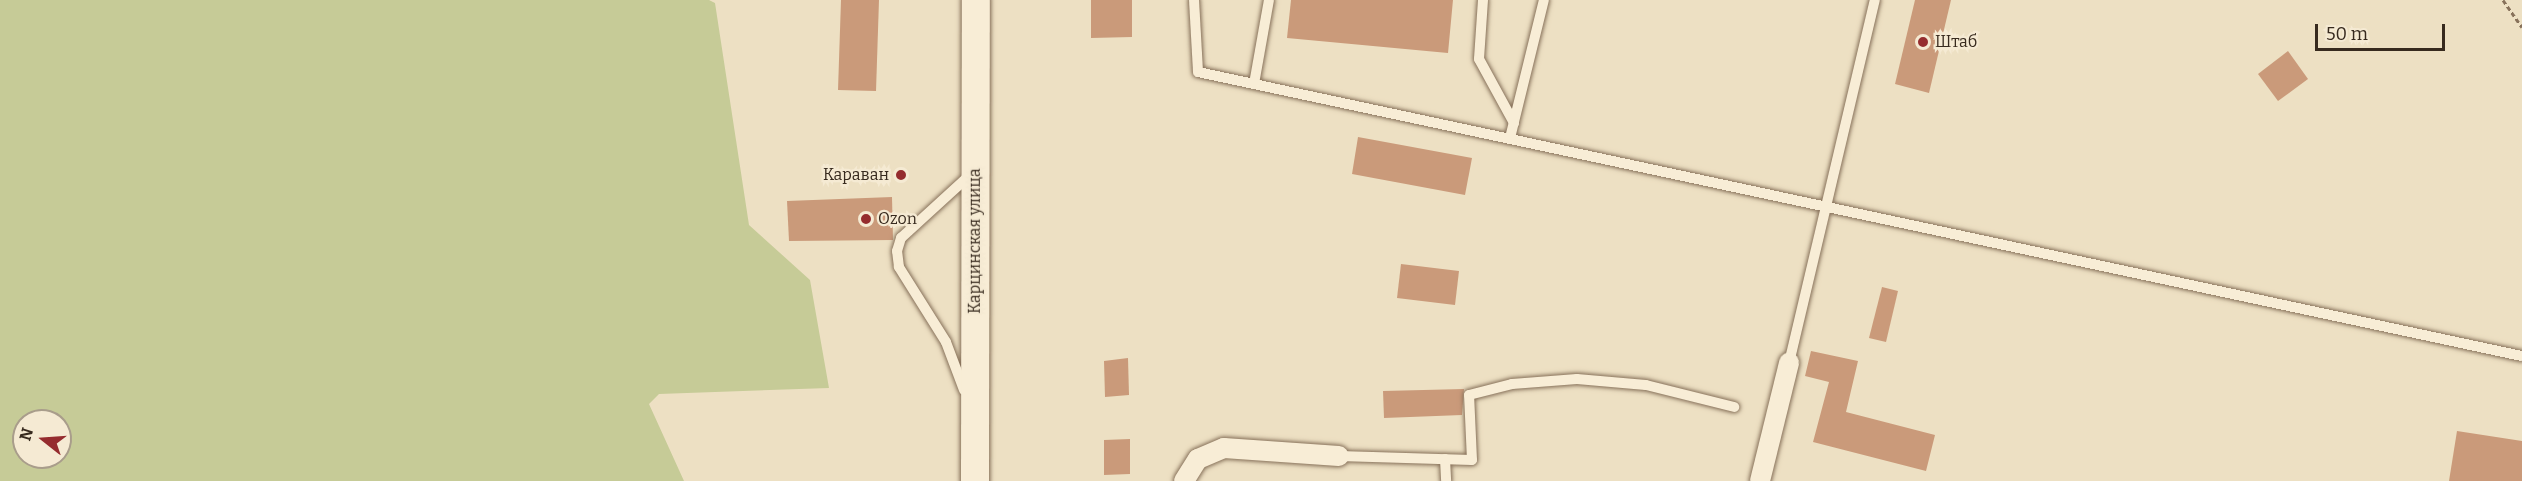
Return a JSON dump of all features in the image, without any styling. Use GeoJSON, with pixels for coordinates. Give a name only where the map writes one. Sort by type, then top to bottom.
{"type":"FeatureCollection","features":[{"type":"Feature","properties":{"kind":"main road","name":"Карцинская улица"},"geometry":{"type":"LineString","coordinates":[[973,477],[976,0]]}},
{"type":"Feature","properties":{"kind":"street"},"geometry":{"type":"LineString","coordinates":[[1760,481],[1789,363]]}},
{"type":"Feature","properties":{"kind":"street"},"geometry":{"type":"LineString","coordinates":[[1184,481],[1198,459],[1224,448],[1339,456]]}},
{"type":"Feature","properties":{"kind":"lane"},"geometry":{"type":"LineString","coordinates":[[1194,0],[1198,72],[1828,204],[2333,319],[2522,356]]}},
{"type":"Feature","properties":{"kind":"lane"},"geometry":{"type":"LineString","coordinates":[[1254,84],[1269,0]]}},
{"type":"Feature","properties":{"kind":"lane"},"geometry":{"type":"LineString","coordinates":[[1484,0],[1479,59],[1514,123]]}},
{"type":"Feature","properties":{"kind":"lane"},"geometry":{"type":"LineString","coordinates":[[1510,138],[1544,0]]}},
{"type":"Feature","properties":{"kind":"lane"},"geometry":{"type":"LineString","coordinates":[[1789,363],[1875,0]]}},
{"type":"Feature","properties":{"kind":"lane"},"geometry":{"type":"LineString","coordinates":[[973,477],[963,382],[931,314],[899,267],[897,251],[901,238],[975,169]]}},
{"type":"Feature","properties":{"kind":"lane"},"geometry":{"type":"LineString","coordinates":[[1339,456],[1472,460],[1469,395],[1512,384],[1576,379],[1646,385],[1734,407]]}},
{"type":"Feature","properties":{"kind":"lane"},"geometry":{"type":"LineString","coordinates":[[1445,459],[1446,481]]}},
{"type":"Feature","properties":{"kind":"path"},"geometry":{"type":"LineString","coordinates":[[2503,0],[2522,27]]}},
{"type":"Feature","properties":{"kind":"green space"},"geometry":{"type":"Polygon","coordinates":[[[0,0],[709,0],[715,3],[749,225],[810,280],[829,388],[659,394],[649,404],[684,481],[0,481],[0,0]]]}},
{"type":"Feature","properties":{"kind":"building"},"geometry":{"type":"Polygon","coordinates":[[[841,0],[879,0],[876,91],[838,90],[841,0]]]}},
{"type":"Feature","properties":{"kind":"building"},"geometry":{"type":"Polygon","coordinates":[[[1091,0],[1132,0],[1132,37],[1091,38],[1091,0]]]}},
{"type":"Feature","properties":{"kind":"building"},"geometry":{"type":"Polygon","coordinates":[[[1291,0],[1453,0],[1448,53],[1287,38],[1291,0]]]}},
{"type":"Feature","properties":{"kind":"building","name":"Штаб"},"geometry":{"type":"Polygon","coordinates":[[[1915,0],[1951,0],[1929,93],[1895,84],[1915,0]]]}},
{"type":"Feature","properties":{"kind":"building"},"geometry":{"type":"Polygon","coordinates":[[[2288,51],[2308,79],[2278,101],[2258,74],[2288,51]]]}},
{"type":"Feature","properties":{"kind":"building"},"geometry":{"type":"Polygon","coordinates":[[[1358,137],[1472,158],[1465,195],[1352,174],[1358,137]]]}},
{"type":"Feature","properties":{"kind":"building"},"geometry":{"type":"Polygon","coordinates":[[[892,197],[893,240],[789,241],[787,201],[892,197]]]}},
{"type":"Feature","properties":{"kind":"building"},"geometry":{"type":"Polygon","coordinates":[[[1401,264],[1459,271],[1455,305],[1397,298],[1401,264]]]}},
{"type":"Feature","properties":{"kind":"building"},"geometry":{"type":"Polygon","coordinates":[[[1882,287],[1898,291],[1886,342],[1869,338],[1882,287]]]}},
{"type":"Feature","properties":{"kind":"building"},"geometry":{"type":"Polygon","coordinates":[[[1811,351],[1858,361],[1846,412],[1935,435],[1926,471],[1813,442],[1829,382],[1805,376],[1811,351]]]}},
{"type":"Feature","properties":{"kind":"building"},"geometry":{"type":"Polygon","coordinates":[[[1128,358],[1129,395],[1105,397],[1104,361],[1128,358]]]}},
{"type":"Feature","properties":{"kind":"building"},"geometry":{"type":"Polygon","coordinates":[[[1464,389],[1462,415],[1384,418],[1383,391],[1464,389]]]}},
{"type":"Feature","properties":{"kind":"building"},"geometry":{"type":"Polygon","coordinates":[[[2457,431],[2522,441],[2522,481],[2449,481],[2457,431]]]}},
{"type":"Feature","properties":{"kind":"building"},"geometry":{"type":"Polygon","coordinates":[[[1130,439],[1130,474],[1104,475],[1104,440],[1130,439]]]}},
{"type":"Feature","properties":{"kind":"place","name":"Штаб"},"geometry":{"type":"Point","coordinates":[1923,42]}},
{"type":"Feature","properties":{"kind":"place","name":"Караван"},"geometry":{"type":"Point","coordinates":[901,175]}},
{"type":"Feature","properties":{"kind":"place","name":"Ozon"},"geometry":{"type":"Point","coordinates":[866,219]}}]}
